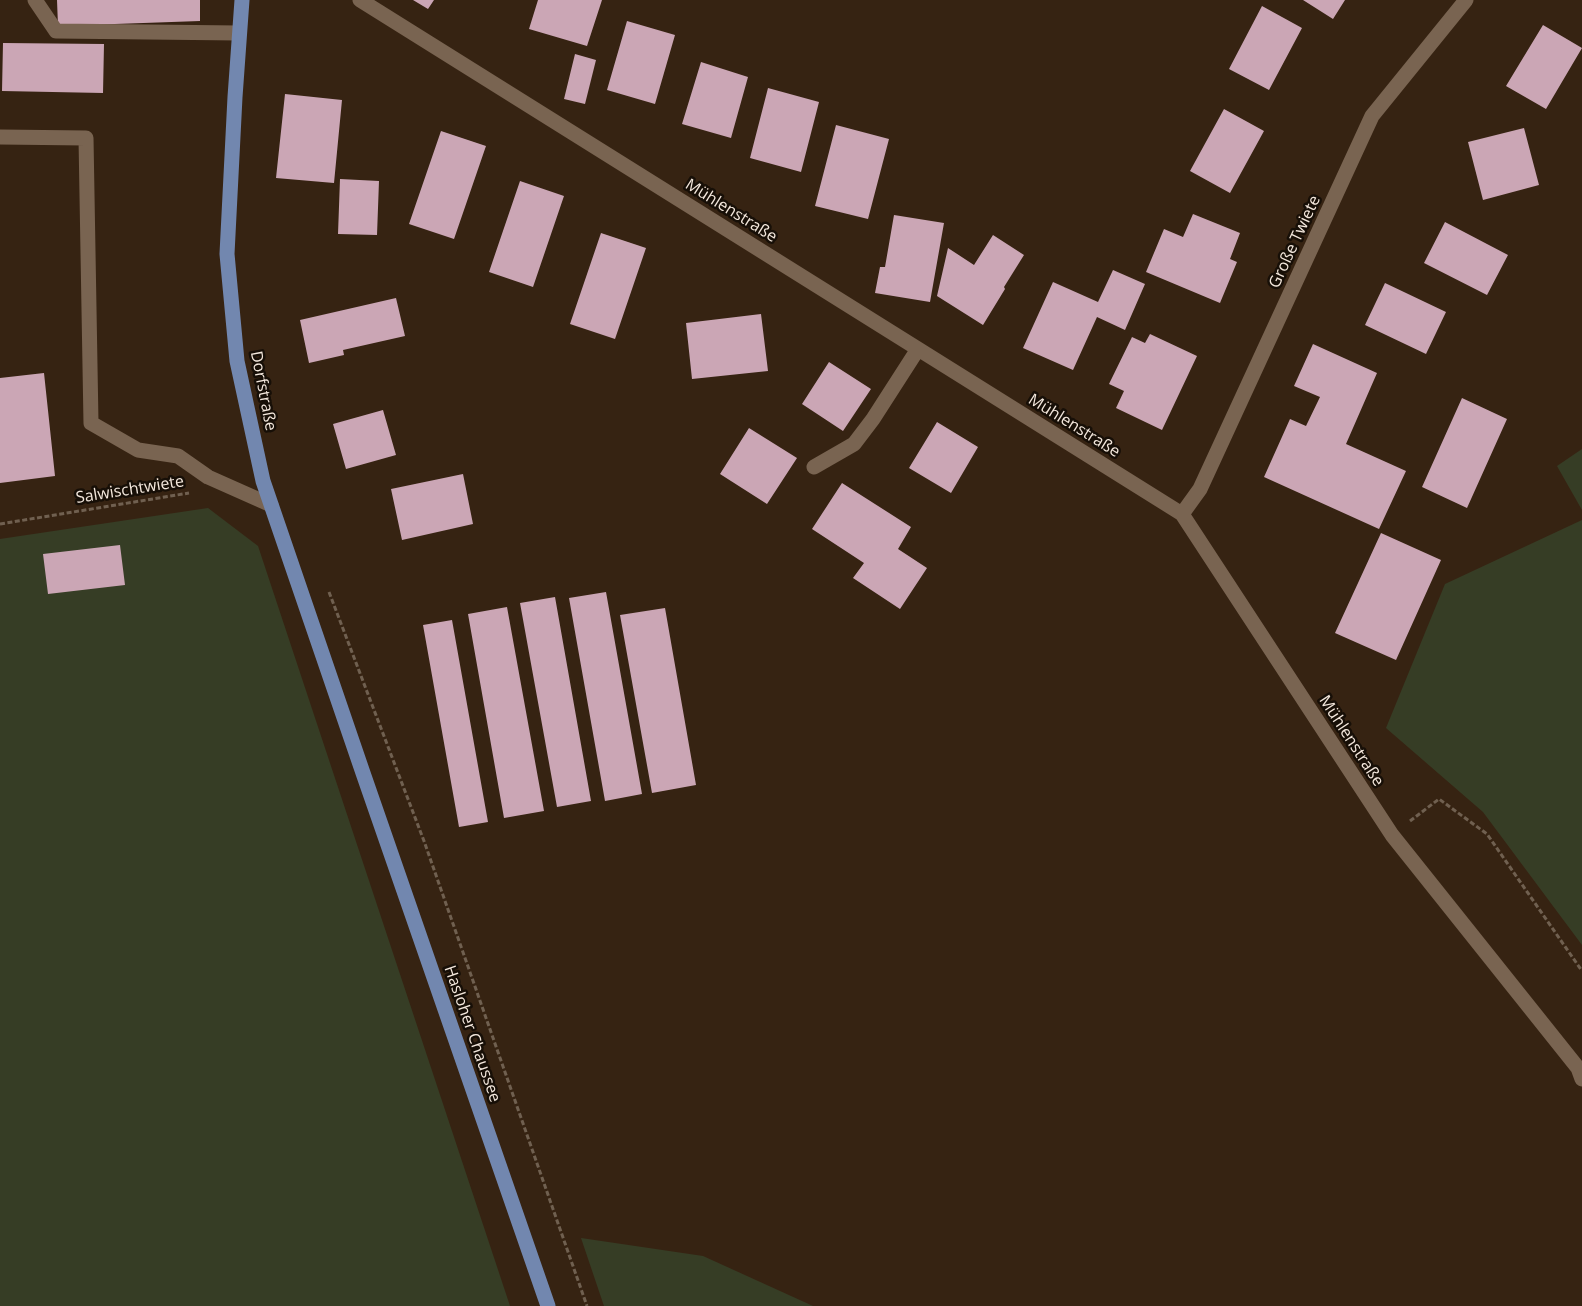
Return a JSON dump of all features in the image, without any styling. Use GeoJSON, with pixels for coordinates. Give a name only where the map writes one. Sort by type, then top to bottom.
{"type":"FeatureCollection","features":[{"type":"Feature","properties":{"kind":"main road","name":"Dorfstraße"},"geometry":{"type":"LineString","coordinates":[[242,0],[227,254],[238,361],[271,505],[363,773]]}},
{"type":"Feature","properties":{"kind":"main road","name":"Hasloher Chaussee"},"geometry":{"type":"LineString","coordinates":[[363,773],[548,1306]]}},
{"type":"Feature","properties":{"kind":"street"},"geometry":{"type":"LineString","coordinates":[[35,0],[56,31],[239,33]]}},
{"type":"Feature","properties":{"kind":"street","name":"Mühlenstraße"},"geometry":{"type":"LineString","coordinates":[[360,0],[1182,514],[1392,835],[1578,1068],[1582,1079]]}},
{"type":"Feature","properties":{"kind":"street","name":"Große Twiete"},"geometry":{"type":"LineString","coordinates":[[1182,514],[1200,489],[1372,116],[1466,0]]}},
{"type":"Feature","properties":{"kind":"street"},"geometry":{"type":"LineString","coordinates":[[0,137],[86,138],[91,423],[138,450],[178,456],[208,477],[271,505]]}},
{"type":"Feature","properties":{"kind":"street"},"geometry":{"type":"LineString","coordinates":[[814,467],[854,444],[873,419],[918,349]]}},
{"type":"Feature","properties":{"kind":"path","name":"Salwischtwiete"},"geometry":{"type":"LineString","coordinates":[[0,524],[191,493]]}},
{"type":"Feature","properties":{"kind":"path"},"geometry":{"type":"LineString","coordinates":[[328,590],[424,841],[586,1306]]}},
{"type":"Feature","properties":{"kind":"path"},"geometry":{"type":"LineString","coordinates":[[1392,835],[1439,799],[1486,834],[1582,971]]}},
{"type":"Feature","properties":{"kind":"green space"},"geometry":{"type":"Polygon","coordinates":[[[1582,449],[1582,510],[1557,466],[1582,449]]]}},
{"type":"Feature","properties":{"kind":"green space"},"geometry":{"type":"Polygon","coordinates":[[[208,508],[258,546],[510,1306],[0,1306],[0,539],[208,508]]]}},
{"type":"Feature","properties":{"kind":"green space"},"geometry":{"type":"Polygon","coordinates":[[[1582,520],[1582,945],[1483,812],[1386,728],[1445,584],[1582,520]]]}},
{"type":"Feature","properties":{"kind":"green space"},"geometry":{"type":"Polygon","coordinates":[[[581,1238],[703,1256],[813,1306],[604,1306],[581,1238]]]}},
{"type":"Feature","properties":{"kind":"building"},"geometry":{"type":"Polygon","coordinates":[[[57,0],[200,0],[200,21],[58,26],[57,0]]]}},
{"type":"Feature","properties":{"kind":"building"},"geometry":{"type":"Polygon","coordinates":[[[413,0],[434,0],[428,9],[413,0]]]}},
{"type":"Feature","properties":{"kind":"building"},"geometry":{"type":"Polygon","coordinates":[[[538,0],[602,0],[587,46],[529,29],[538,0]]]}},
{"type":"Feature","properties":{"kind":"building"},"geometry":{"type":"Polygon","coordinates":[[[1303,0],[1345,0],[1333,19],[1303,0]]]}},
{"type":"Feature","properties":{"kind":"building"},"geometry":{"type":"Polygon","coordinates":[[[1262,6],[1302,28],[1269,90],[1229,69],[1262,6]]]}},
{"type":"Feature","properties":{"kind":"building"},"geometry":{"type":"Polygon","coordinates":[[[627,21],[675,35],[655,104],[607,90],[627,21]]]}},
{"type":"Feature","properties":{"kind":"building"},"geometry":{"type":"Polygon","coordinates":[[[1543,25],[1582,48],[1546,109],[1506,86],[1543,25]]]}},
{"type":"Feature","properties":{"kind":"building"},"geometry":{"type":"Polygon","coordinates":[[[3,43],[104,44],[103,93],[2,91],[3,43]]]}},
{"type":"Feature","properties":{"kind":"building"},"geometry":{"type":"Polygon","coordinates":[[[575,54],[596,60],[585,104],[564,99],[575,54]]]}},
{"type":"Feature","properties":{"kind":"building"},"geometry":{"type":"Polygon","coordinates":[[[701,62],[748,77],[731,138],[682,124],[701,62]]]}},
{"type":"Feature","properties":{"kind":"building"},"geometry":{"type":"Polygon","coordinates":[[[768,88],[819,102],[801,172],[750,158],[768,88]]]}},
{"type":"Feature","properties":{"kind":"building"},"geometry":{"type":"Polygon","coordinates":[[[285,94],[342,100],[334,183],[276,178],[285,94]]]}},
{"type":"Feature","properties":{"kind":"building"},"geometry":{"type":"Polygon","coordinates":[[[1224,109],[1264,131],[1230,193],[1190,171],[1224,109]]]}},
{"type":"Feature","properties":{"kind":"building"},"geometry":{"type":"Polygon","coordinates":[[[836,125],[889,139],[868,219],[815,206],[836,125]]]}},
{"type":"Feature","properties":{"kind":"building"},"geometry":{"type":"Polygon","coordinates":[[[1524,128],[1539,185],[1483,200],[1468,142],[1524,128]]]}},
{"type":"Feature","properties":{"kind":"building"},"geometry":{"type":"Polygon","coordinates":[[[441,131],[486,146],[454,239],[409,224],[441,131]]]}},
{"type":"Feature","properties":{"kind":"building"},"geometry":{"type":"Polygon","coordinates":[[[340,179],[379,181],[377,235],[338,234],[340,179]]]}},
{"type":"Feature","properties":{"kind":"building"},"geometry":{"type":"Polygon","coordinates":[[[520,181],[564,196],[533,287],[489,272],[520,181]]]}},
{"type":"Feature","properties":{"kind":"building"},"geometry":{"type":"Polygon","coordinates":[[[1193,214],[1240,233],[1230,259],[1237,262],[1220,303],[1146,272],[1164,229],[1183,237],[1193,214]]]}},
{"type":"Feature","properties":{"kind":"building"},"geometry":{"type":"Polygon","coordinates":[[[894,215],[944,223],[930,302],[875,293],[880,267],[885,267],[894,215]]]}},
{"type":"Feature","properties":{"kind":"building"},"geometry":{"type":"Polygon","coordinates":[[[1445,222],[1508,255],[1487,295],[1424,263],[1445,222]]]}},
{"type":"Feature","properties":{"kind":"building"},"geometry":{"type":"Polygon","coordinates":[[[601,233],[646,248],[615,339],[570,324],[601,233]]]}},
{"type":"Feature","properties":{"kind":"building"},"geometry":{"type":"Polygon","coordinates":[[[993,235],[1024,255],[983,325],[937,296],[948,248],[974,265],[993,235]]]}},
{"type":"Feature","properties":{"kind":"building"},"geometry":{"type":"Polygon","coordinates":[[[1113,270],[1145,284],[1125,330],[1097,317],[1073,370],[1023,348],[1053,282],[1098,302],[1113,270]]]}},
{"type":"Feature","properties":{"kind":"building"},"geometry":{"type":"Polygon","coordinates":[[[1385,283],[1446,312],[1426,354],[1365,325],[1385,283]]]}},
{"type":"Feature","properties":{"kind":"building"},"geometry":{"type":"Polygon","coordinates":[[[396,298],[405,336],[343,350],[344,355],[309,363],[300,320],[396,298]]]}},
{"type":"Feature","properties":{"kind":"building"},"geometry":{"type":"Polygon","coordinates":[[[761,314],[768,371],[692,379],[686,323],[761,314]]]}},
{"type":"Feature","properties":{"kind":"building"},"geometry":{"type":"Polygon","coordinates":[[[1150,334],[1197,356],[1162,430],[1116,408],[1124,391],[1109,384],[1132,337],[1145,343],[1150,334]]]}},
{"type":"Feature","properties":{"kind":"building"},"geometry":{"type":"Polygon","coordinates":[[[1313,344],[1377,373],[1346,444],[1406,471],[1379,529],[1264,477],[1290,419],[1306,426],[1320,397],[1294,386],[1313,344]]]}},
{"type":"Feature","properties":{"kind":"building"},"geometry":{"type":"Polygon","coordinates":[[[829,362],[871,389],[843,431],[802,404],[829,362]]]}},
{"type":"Feature","properties":{"kind":"building"},"geometry":{"type":"Polygon","coordinates":[[[44,373],[55,476],[0,483],[0,378],[44,373]]]}},
{"type":"Feature","properties":{"kind":"building"},"geometry":{"type":"Polygon","coordinates":[[[1462,398],[1507,419],[1467,508],[1422,487],[1462,398]]]}},
{"type":"Feature","properties":{"kind":"building"},"geometry":{"type":"Polygon","coordinates":[[[383,410],[396,455],[346,469],[333,424],[383,410]]]}},
{"type":"Feature","properties":{"kind":"building"},"geometry":{"type":"Polygon","coordinates":[[[937,422],[978,447],[951,493],[909,468],[937,422]]]}},
{"type":"Feature","properties":{"kind":"building"},"geometry":{"type":"Polygon","coordinates":[[[749,428],[797,458],[767,504],[720,474],[749,428]]]}},
{"type":"Feature","properties":{"kind":"building"},"geometry":{"type":"Polygon","coordinates":[[[463,474],[473,524],[402,540],[391,489],[463,474]]]}},
{"type":"Feature","properties":{"kind":"building"},"geometry":{"type":"Polygon","coordinates":[[[842,483],[911,527],[898,549],[927,568],[900,609],[853,578],[864,563],[812,529],[842,483]]]}},
{"type":"Feature","properties":{"kind":"building"},"geometry":{"type":"Polygon","coordinates":[[[1381,533],[1441,560],[1396,660],[1335,633],[1381,533]]]}},
{"type":"Feature","properties":{"kind":"building"},"geometry":{"type":"Polygon","coordinates":[[[120,545],[125,585],[48,594],[43,554],[120,545]]]}},
{"type":"Feature","properties":{"kind":"building"},"geometry":{"type":"Polygon","coordinates":[[[606,592],[642,794],[605,801],[569,598],[606,592]]]}},
{"type":"Feature","properties":{"kind":"building"},"geometry":{"type":"Polygon","coordinates":[[[555,597],[591,801],[557,807],[520,603],[555,597]]]}},
{"type":"Feature","properties":{"kind":"building"},"geometry":{"type":"Polygon","coordinates":[[[507,607],[544,811],[504,818],[468,614],[507,607]]]}},
{"type":"Feature","properties":{"kind":"building"},"geometry":{"type":"Polygon","coordinates":[[[665,608],[696,785],[652,793],[620,615],[665,608]]]}},
{"type":"Feature","properties":{"kind":"building"},"geometry":{"type":"Polygon","coordinates":[[[452,620],[488,822],[459,827],[423,625],[452,620]]]}}]}
